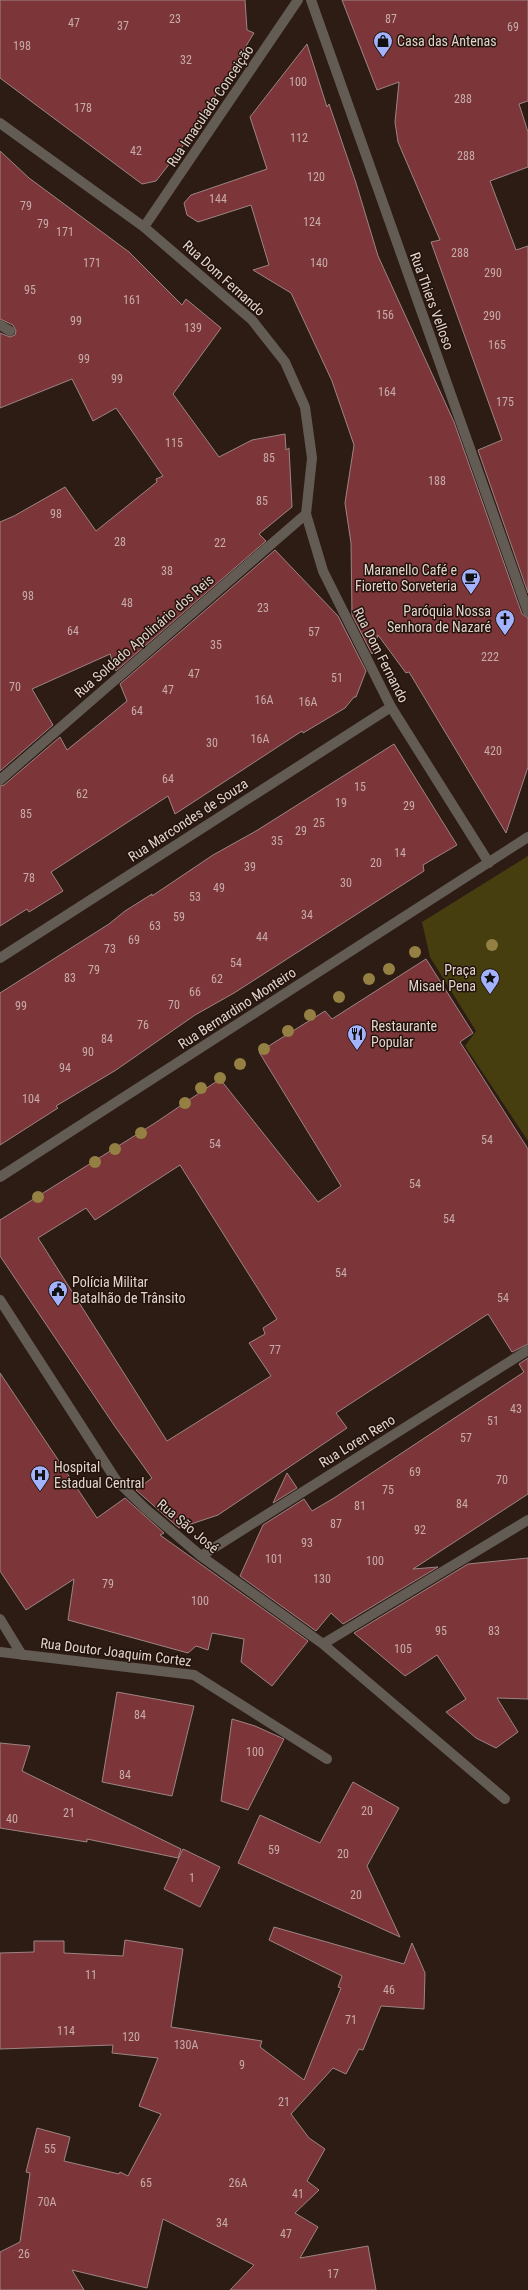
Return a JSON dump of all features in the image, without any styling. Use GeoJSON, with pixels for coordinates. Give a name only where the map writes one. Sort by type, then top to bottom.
{"type":"FeatureCollection","features":[{"type":"Feature","properties":{"kind":"street","name":"Rua Imaculada Conceição"},"geometry":{"type":"LineString","coordinates":[[144,227],[298,0]]}},
{"type":"Feature","properties":{"kind":"street","name":"Rua Thiers Velloso"},"geometry":{"type":"LineString","coordinates":[[310,0],[528,612]]}},
{"type":"Feature","properties":{"kind":"street","name":"Rua Dom Fernando"},"geometry":{"type":"LineString","coordinates":[[0,124],[144,227],[252,320],[285,362],[305,407],[312,458],[306,514],[323,571],[390,707],[489,863]]}},
{"type":"Feature","properties":{"kind":"street"},"geometry":{"type":"LineString","coordinates":[[0,325],[10,331]]}},
{"type":"Feature","properties":{"kind":"street","name":"Rua Soldado Apolinário dos Reis"},"geometry":{"type":"LineString","coordinates":[[0,780],[306,514]]}},
{"type":"Feature","properties":{"kind":"street","name":"Rua Marcondes de Souza"},"geometry":{"type":"LineString","coordinates":[[0,958],[390,707]]}},
{"type":"Feature","properties":{"kind":"street","name":"Rua Bernardino Monteiro"},"geometry":{"type":"LineString","coordinates":[[0,1177],[528,837]]}},
{"type":"Feature","properties":{"kind":"street","name":"Rua São José"},"geometry":{"type":"LineString","coordinates":[[0,1300],[116,1480],[147,1510],[201,1556],[323,1644],[505,1799]]}},
{"type":"Feature","properties":{"kind":"street","name":"Rua Loren Reno"},"geometry":{"type":"LineString","coordinates":[[201,1556],[528,1350]]}},
{"type":"Feature","properties":{"kind":"street"},"geometry":{"type":"LineString","coordinates":[[323,1644],[528,1520]]}},
{"type":"Feature","properties":{"kind":"street","name":"Rua Doutor Joaquim Cortez"},"geometry":{"type":"LineString","coordinates":[[0,1619],[22,1654]]}},
{"type":"Feature","properties":{"kind":"street","name":"Rua Doutor Joaquim Cortez"},"geometry":{"type":"LineString","coordinates":[[0,1652],[194,1675],[327,1759]]}},
{"type":"Feature","properties":{"kind":"shaded area","name":"Praça Misael Pena"},"geometry":{"type":"Polygon","coordinates":[[[528,856],[528,1141],[465,1046],[476,1031],[430,957],[422,922],[528,856]]]}},
{"type":"Feature","properties":{"kind":"building"},"geometry":{"type":"Polygon","coordinates":[[[0,0],[245,0],[247,30],[254,33],[205,113],[178,153],[156,181],[142,184],[0,78],[0,0]]]}},
{"type":"Feature","properties":{"kind":"building"},"geometry":{"type":"Polygon","coordinates":[[[342,0],[528,0],[528,101],[519,104],[528,132],[528,167],[490,181],[516,250],[528,246],[528,593],[478,450],[502,440],[431,242],[440,240],[398,142],[395,122],[399,82],[377,90],[342,0]]]}},
{"type":"Feature","properties":{"kind":"building"},"geometry":{"type":"Polygon","coordinates":[[[307,44],[327,107],[329,104],[356,183],[378,256],[454,422],[522,614],[528,618],[528,767],[506,833],[409,672],[406,673],[378,635],[372,654],[352,615],[351,543],[345,503],[354,445],[332,381],[291,293],[253,270],[269,265],[251,205],[198,222],[187,215],[184,203],[191,195],[267,169],[250,117],[307,44]]]}},
{"type":"Feature","properties":{"kind":"building"},"geometry":{"type":"Polygon","coordinates":[[[0,151],[29,178],[129,252],[182,305],[186,299],[221,328],[173,394],[219,457],[252,440],[285,434],[286,450],[289,448],[292,507],[259,534],[266,541],[116,671],[110,654],[32,689],[53,725],[0,771],[0,522],[14,516],[65,487],[96,531],[157,482],[156,479],[163,476],[116,408],[93,421],[72,379],[0,408],[0,333],[10,337],[15,335],[16,331],[13,325],[0,319],[0,151]]]}},
{"type":"Feature","properties":{"kind":"building"},"geometry":{"type":"Polygon","coordinates":[[[275,550],[338,616],[366,671],[356,697],[354,697],[345,708],[303,733],[302,731],[175,814],[168,796],[51,872],[63,891],[29,912],[27,909],[0,926],[0,786],[4,785],[60,737],[67,750],[127,701],[120,684],[275,550]]]}},
{"type":"Feature","properties":{"kind":"building"},"geometry":{"type":"Polygon","coordinates":[[[394,744],[457,845],[423,865],[424,871],[234,993],[195,1015],[116,1070],[56,1106],[58,1108],[0,1145],[0,993],[109,924],[125,911],[152,894],[152,896],[213,855],[256,831],[394,744]]]}},
{"type":"Feature","properties":{"kind":"building"},"geometry":{"type":"Polygon","coordinates":[[[426,959],[473,1033],[460,1042],[528,1149],[528,1344],[512,1352],[488,1314],[336,1413],[347,1428],[218,1515],[179,1528],[136,1490],[152,1478],[116,1428],[0,1256],[0,1220],[155,1123],[220,1079],[318,1202],[341,1186],[259,1052],[325,1011],[332,1019],[426,959]],[[180,1165],[95,1220],[86,1208],[38,1238],[167,1441],[271,1376],[249,1343],[265,1334],[263,1328],[277,1319],[180,1165]]]}},
{"type":"Feature","properties":{"kind":"building"},"geometry":{"type":"Polygon","coordinates":[[[528,1358],[528,1494],[413,1569],[438,1567],[343,1624],[331,1613],[316,1631],[240,1576],[263,1525],[304,1499],[312,1511],[334,1498],[524,1372],[519,1364],[528,1358]]]}},
{"type":"Feature","properties":{"kind":"building"},"geometry":{"type":"Polygon","coordinates":[[[0,1373],[97,1518],[125,1498],[164,1533],[160,1535],[308,1641],[272,1686],[241,1662],[244,1639],[212,1633],[208,1650],[196,1646],[188,1653],[68,1620],[74,1579],[26,1610],[0,1571],[0,1373]]]}},
{"type":"Feature","properties":{"kind":"building"},"geometry":{"type":"Polygon","coordinates":[[[287,1473],[297,1488],[273,1503],[287,1473]]]}},
{"type":"Feature","properties":{"kind":"building"},"geometry":{"type":"Polygon","coordinates":[[[528,1558],[528,1699],[497,1698],[518,1732],[496,1748],[476,1738],[446,1712],[466,1699],[437,1655],[405,1676],[354,1633],[468,1564],[528,1558]]]}},
{"type":"Feature","properties":{"kind":"building"},"geometry":{"type":"Polygon","coordinates":[[[117,1692],[194,1706],[172,1796],[102,1782],[117,1692]]]}},
{"type":"Feature","properties":{"kind":"building"},"geometry":{"type":"Polygon","coordinates":[[[232,1719],[255,1726],[284,1739],[248,1810],[221,1801],[232,1719]]]}},
{"type":"Feature","properties":{"kind":"building"},"geometry":{"type":"Polygon","coordinates":[[[0,1743],[30,1746],[22,1771],[181,1849],[178,1858],[87,1839],[87,1842],[0,1828],[0,1743]]]}},
{"type":"Feature","properties":{"kind":"building"},"geometry":{"type":"Polygon","coordinates":[[[353,1782],[399,1808],[367,1866],[400,1937],[238,1863],[260,1815],[320,1843],[353,1782]]]}},
{"type":"Feature","properties":{"kind":"building"},"geometry":{"type":"Polygon","coordinates":[[[183,1849],[220,1867],[200,1907],[164,1889],[183,1849]]]}},
{"type":"Feature","properties":{"kind":"building"},"geometry":{"type":"Polygon","coordinates":[[[274,1927],[404,1964],[412,1943],[425,1973],[424,2009],[381,2006],[363,2050],[359,2049],[346,2074],[333,2068],[291,2114],[309,2138],[325,2149],[307,2181],[319,2190],[295,2213],[318,2227],[300,2258],[368,2246],[376,2290],[230,2290],[254,2265],[163,2219],[147,2288],[72,2270],[84,2290],[0,2290],[0,2252],[20,2242],[30,2173],[26,2172],[37,2128],[70,2137],[64,2161],[119,2174],[120,2172],[128,2176],[161,2114],[139,2106],[158,2058],[112,2053],[113,2045],[0,2049],[0,1953],[34,1952],[34,1941],[64,1941],[64,1953],[123,1956],[125,1940],[183,1949],[171,2027],[262,2041],[260,2047],[304,2080],[341,1988],[338,1987],[342,1976],[269,1940],[274,1927]]]}},
{"type":"Feature","properties":{"kind":"place","name":"Casa das Antenas"},"geometry":{"type":"Point","coordinates":[383,58]}},
{"type":"Feature","properties":{"kind":"place","name":"Maranello Café e Fioretto Sorveteria"},"geometry":{"type":"Point","coordinates":[471,595]}},
{"type":"Feature","properties":{"kind":"place","name":"Paróquia Nossa Senhora de Nazaré"},"geometry":{"type":"Point","coordinates":[505,636]}},
{"type":"Feature","properties":{"kind":"place","name":"Praça Misael Pena"},"geometry":{"type":"Point","coordinates":[490,995]}},
{"type":"Feature","properties":{"kind":"place","name":"Restaurante Popular"},"geometry":{"type":"Point","coordinates":[357,1051]}},
{"type":"Feature","properties":{"kind":"place","name":"Polícia Militar Batalhão de Trânsito"},"geometry":{"type":"Point","coordinates":[58,1307]}},
{"type":"Feature","properties":{"kind":"place","name":"Hospital Estadual Central"},"geometry":{"type":"Point","coordinates":[40,1492]}}]}
